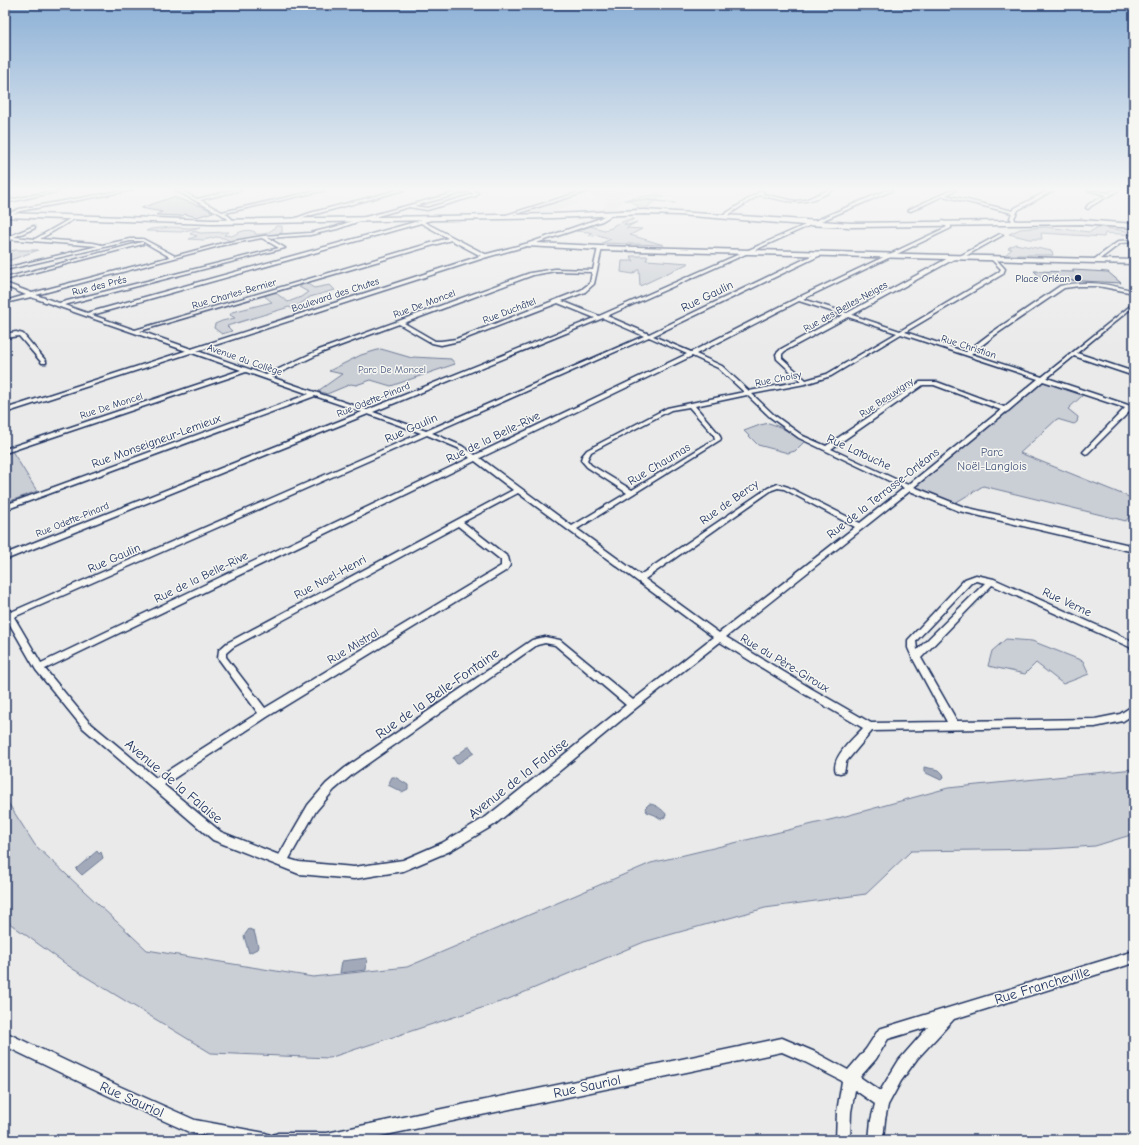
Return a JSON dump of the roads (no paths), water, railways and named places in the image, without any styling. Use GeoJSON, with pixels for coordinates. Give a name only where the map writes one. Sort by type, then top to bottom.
{"type":"FeatureCollection","features":[{"type":"Feature","properties":{"kind":"street"},"geometry":{"type":"LineString","coordinates":[[86,243],[102,246]]}},
{"type":"Feature","properties":{"kind":"street"},"geometry":{"type":"LineString","coordinates":[[5,269],[115,243]]}},
{"type":"Feature","properties":{"kind":"street"},"geometry":{"type":"LineString","coordinates":[[5,279],[61,265],[90,255],[142,243]]}},
{"type":"Feature","properties":{"kind":"street"},"geometry":{"type":"LineString","coordinates":[[150,243],[174,257]]}},
{"type":"Feature","properties":{"kind":"street"},"geometry":{"type":"LineString","coordinates":[[5,302],[227,243]]}},
{"type":"Feature","properties":{"kind":"street","name":"Rue des Prés"},"geometry":{"type":"LineString","coordinates":[[60,305],[283,248],[275,243]]}},
{"type":"Feature","properties":{"kind":"street"},"geometry":{"type":"LineString","coordinates":[[89,314],[344,243]]}},
{"type":"Feature","properties":{"kind":"street","name":"Rue Charles-Bernier"},"geometry":{"type":"LineString","coordinates":[[136,331],[434,243]]}},
{"type":"Feature","properties":{"kind":"street"},"geometry":{"type":"LineString","coordinates":[[462,243],[485,256]]}},
{"type":"Feature","properties":{"kind":"street","name":"Rue Odette-Pinard"},"geometry":{"type":"LineString","coordinates":[[5,557],[601,317],[765,243]]}},
{"type":"Feature","properties":{"kind":"street","name":"Rue de la Belle-Rive"},"geometry":{"type":"LineString","coordinates":[[38,668],[693,353],[799,299],[915,243]]}},
{"type":"Feature","properties":{"kind":"street","name":"Rue des Belles-Neiges"},"geometry":{"type":"LineString","coordinates":[[805,382],[779,358],[779,354],[782,350],[984,243]]}},
{"type":"Feature","properties":{"kind":"street"},"geometry":{"type":"LineString","coordinates":[[1094,260],[1118,243]]}},
{"type":"Feature","properties":{"kind":"street","name":"Boulevard des Chutes"},"geometry":{"type":"LineString","coordinates":[[5,411],[485,256],[527,244],[600,248],[1134,262]]}},
{"type":"Feature","properties":{"kind":"street","name":"Rue Duchâtel"},"geometry":{"type":"LineString","coordinates":[[399,322],[434,342],[448,342],[583,291],[592,283],[600,248]]}},
{"type":"Feature","properties":{"kind":"street","name":"Rue Gaulin"},"geometry":{"type":"LineString","coordinates":[[7,613],[427,433],[650,335],[819,254]]}},
{"type":"Feature","properties":{"kind":"street","name":"Rue Choisy"},"geometry":{"type":"LineString","coordinates":[[632,493],[589,466],[584,460],[584,456],[663,411],[690,404],[805,382],[829,375],[1002,273],[1003,269],[992,258]]}},
{"type":"Feature","properties":{"kind":"street","name":"Rue De Moncel"},"geometry":{"type":"LineString","coordinates":[[266,377],[321,351],[532,274],[555,270],[594,271]]}},
{"type":"Feature","properties":{"kind":"street","name":"Avenue du Collège"},"geometry":{"type":"LineString","coordinates":[[5,284],[31,295],[427,433],[460,447],[475,458]]}},
{"type":"Feature","properties":{"kind":"street"},"geometry":{"type":"LineString","coordinates":[[967,354],[993,334],[1062,287],[1073,285],[1105,286],[1134,292]]}},
{"type":"Feature","properties":{"kind":"street","name":"Rue Christian"},"geometry":{"type":"LineString","coordinates":[[799,299],[1132,408]]}},
{"type":"Feature","properties":{"kind":"street","name":"Rue Latouche"},"geometry":{"type":"LineString","coordinates":[[558,301],[650,335],[693,353],[720,367],[787,428],[801,437],[950,506],[1134,549]]}},
{"type":"Feature","properties":{"kind":"street","name":"Rue de la Terrasse-Orléans"},"geometry":{"type":"LineString","coordinates":[[719,637],[909,488],[1134,304]]}},
{"type":"Feature","properties":{"kind":"street"},"geometry":{"type":"LineString","coordinates":[[5,336],[16,334],[22,335],[44,362]]}},
{"type":"Feature","properties":{"kind":"street"},"geometry":{"type":"LineString","coordinates":[[1073,354],[1134,374]]}},
{"type":"Feature","properties":{"kind":"street","name":"Rue De Moncel"},"geometry":{"type":"LineString","coordinates":[[5,451],[246,370]]}},
{"type":"Feature","properties":{"kind":"street","name":"Rue Beauvigny"},"geometry":{"type":"LineString","coordinates":[[827,449],[922,383],[935,383],[1006,410]]}},
{"type":"Feature","properties":{"kind":"street","name":"Rue Monseigneur-Lemieux"},"geometry":{"type":"LineString","coordinates":[[5,508],[314,394]]}},
{"type":"Feature","properties":{"kind":"street","name":"Rue Chaumas"},"geometry":{"type":"LineString","coordinates":[[572,530],[716,442],[718,435],[690,404]]}},
{"type":"Feature","properties":{"kind":"street"},"geometry":{"type":"LineString","coordinates":[[1086,452],[1132,408]]}},
{"type":"Feature","properties":{"kind":"street","name":"Rue du Père-Giroux"},"geometry":{"type":"LineString","coordinates":[[475,458],[719,637],[870,727]]}},
{"type":"Feature","properties":{"kind":"street","name":"Rue de Bercy"},"geometry":{"type":"LineString","coordinates":[[639,579],[770,488],[778,486],[796,492],[860,526]]}},
{"type":"Feature","properties":{"kind":"street","name":"Rue Noel-Henri"},"geometry":{"type":"LineString","coordinates":[[264,714],[222,658],[222,652],[230,645],[518,490]]}},
{"type":"Feature","properties":{"kind":"street","name":"Rue Mistral"},"geometry":{"type":"LineString","coordinates":[[156,784],[264,714],[504,568],[506,565],[505,559],[458,522]]}},
{"type":"Feature","properties":{"kind":"street","name":"Rue Verne"},"geometry":{"type":"LineString","coordinates":[[954,724],[916,657],[912,648],[912,640],[968,581],[976,578],[991,581],[1134,646]]}},
{"type":"Feature","properties":{"kind":"street"},"geometry":{"type":"LineString","coordinates":[[916,657],[991,581]]}},
{"type":"Feature","properties":{"kind":"street","name":"Avenue de la Falaise"},"geometry":{"type":"LineString","coordinates":[[7,613],[38,668],[86,725],[217,836],[282,860],[299,868],[354,873],[403,865],[446,847],[490,821],[719,637]]}},
{"type":"Feature","properties":{"kind":"street","name":"Rue de la Belle-Fontaine"},"geometry":{"type":"LineString","coordinates":[[282,860],[312,808],[330,787],[349,772],[535,642],[545,640],[557,642],[633,705]]}},
{"type":"Feature","properties":{"kind":"street"},"geometry":{"type":"LineString","coordinates":[[840,769],[840,760],[870,727],[954,724],[1095,723],[1123,717],[1134,709]]}},
{"type":"Feature","properties":{"kind":"street","name":"Rue Francheville"},"geometry":{"type":"LineString","coordinates":[[850,1078],[871,1054],[884,1034],[1134,957]]}},
{"type":"Feature","properties":{"kind":"street","name":"Rue Francheville"},"geometry":{"type":"LineString","coordinates":[[876,1140],[882,1101],[904,1062],[950,1013]]}},
{"type":"Feature","properties":{"kind":"street","name":"Rue Sauriol"},"geometry":{"type":"LineString","coordinates":[[5,1039],[194,1127],[265,1140]]}},
{"type":"Feature","properties":{"kind":"street","name":"Rue Sauriol"},"geometry":{"type":"LineString","coordinates":[[278,1140],[327,1140],[782,1045],[810,1057],[850,1078],[882,1101]]}},
{"type":"Feature","properties":{"kind":"street"},"geometry":{"type":"LineString","coordinates":[[843,1140],[844,1112],[850,1078]]}},
{"type":"Feature","properties":{"kind":"water"},"geometry":{"type":"Polygon","coordinates":[[[470,747],[474,753],[457,764],[453,758],[470,747]]]}},
{"type":"Feature","properties":{"kind":"water"},"geometry":{"type":"Polygon","coordinates":[[[924,767],[939,770],[944,777],[941,780],[924,772],[924,767]]]}},
{"type":"Feature","properties":{"kind":"water"},"geometry":{"type":"Polygon","coordinates":[[[392,777],[395,777],[408,785],[408,789],[402,792],[388,785],[392,777]]]}},
{"type":"Feature","properties":{"kind":"water"},"geometry":{"type":"Polygon","coordinates":[[[649,804],[660,809],[666,814],[665,817],[661,819],[647,812],[645,808],[649,804]]]}},
{"type":"Feature","properties":{"kind":"water"},"geometry":{"type":"Polygon","coordinates":[[[97,851],[99,854],[101,852],[103,858],[82,875],[76,869],[97,851]]]}},
{"type":"Feature","properties":{"kind":"water"},"geometry":{"type":"Polygon","coordinates":[[[249,929],[254,931],[258,946],[257,949],[249,953],[244,936],[249,929]]]}},
{"type":"Feature","properties":{"kind":"water"},"geometry":{"type":"Polygon","coordinates":[[[367,958],[366,970],[340,973],[342,961],[367,958]]]}},
{"type":"Feature","properties":{"kind":"place","name":"Place Orléan"},"geometry":{"type":"Point","coordinates":[1078,278]}},
{"type":"Feature","properties":{"kind":"park label","name":"Parc De Moncel"},"geometry":{"type":"Point","coordinates":[392,369]}},
{"type":"Feature","properties":{"kind":"park label","name":"Parc Noël-Langlois"},"geometry":{"type":"Point","coordinates":[992,459]}}]}
